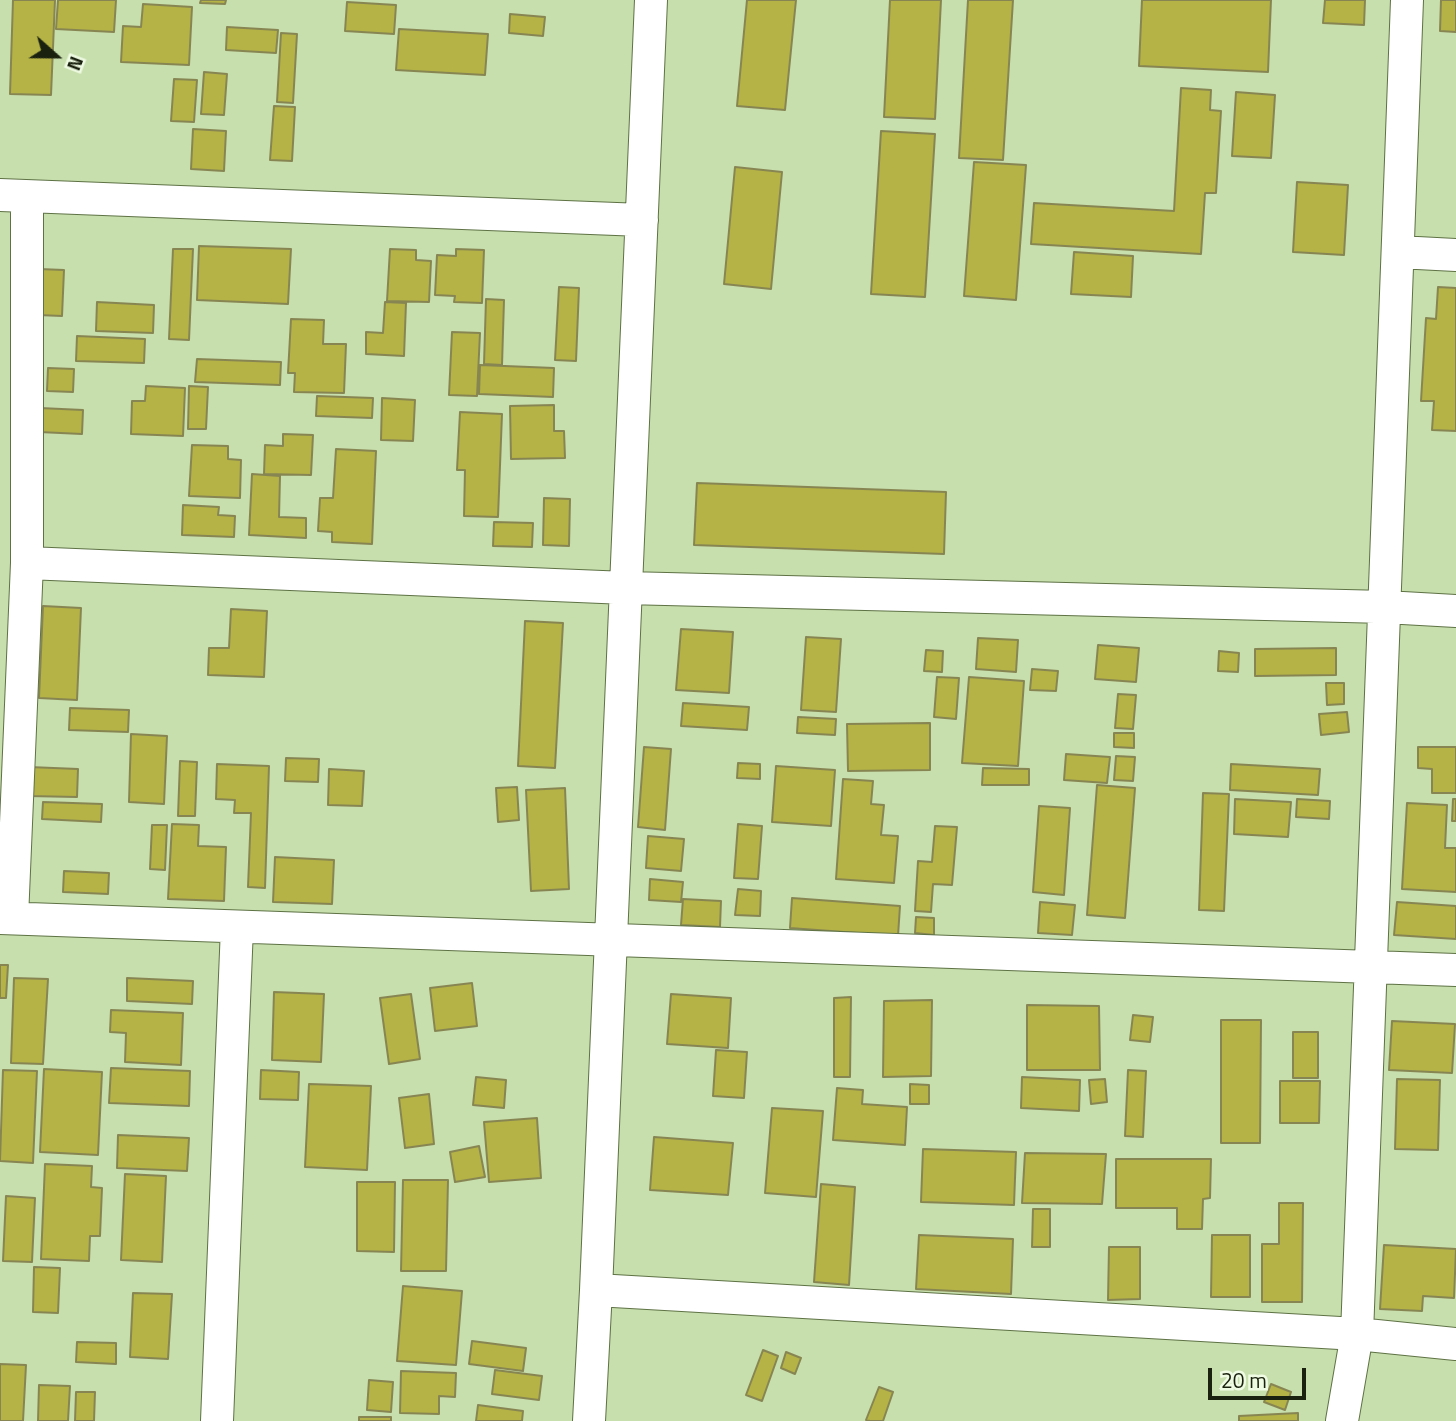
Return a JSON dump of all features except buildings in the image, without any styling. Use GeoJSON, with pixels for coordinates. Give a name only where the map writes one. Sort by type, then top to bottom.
{"type":"FeatureCollection","features":[{"type":"Feature","properties":{"kind":"street"},"geometry":{"type":"LineString","coordinates":[[589,1421],[651,0]]}},
{"type":"Feature","properties":{"kind":"street"},"geometry":{"type":"LineString","coordinates":[[1342,1421],[1357,1334],[1407,0]]}},
{"type":"Feature","properties":{"kind":"street"},"geometry":{"type":"LineString","coordinates":[[642,220],[13,196],[27,563],[6,918],[1456,970]]}},
{"type":"Feature","properties":{"kind":"street"},"geometry":{"type":"LineString","coordinates":[[1398,252],[1456,255]]}},
{"type":"Feature","properties":{"kind":"street"},"geometry":{"type":"LineString","coordinates":[[27,563],[626,588],[1456,611]]}},
{"type":"Feature","properties":{"kind":"street"},"geometry":{"type":"LineString","coordinates":[[217,1421],[237,927]]}},
{"type":"Feature","properties":{"kind":"street"},"geometry":{"type":"LineString","coordinates":[[596,1290],[1357,1334],[1456,1344]]}}]}
